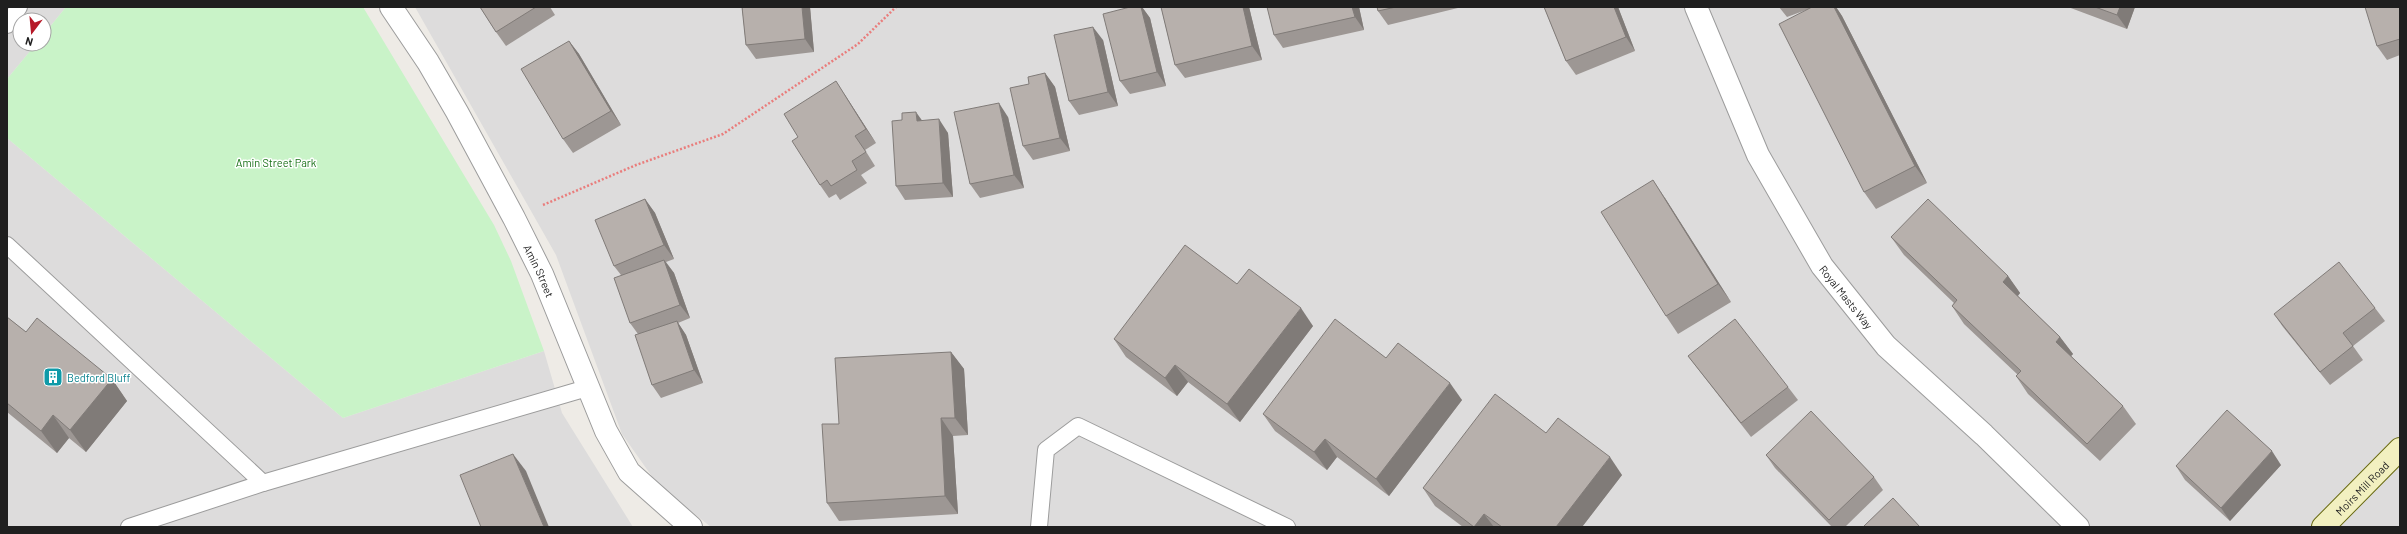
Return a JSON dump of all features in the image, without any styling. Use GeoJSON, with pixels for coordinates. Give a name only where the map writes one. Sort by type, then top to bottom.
{"type":"FeatureCollection","features":[{"type":"Feature","properties":{"kind":"street","name":"Amin Street"},"geometry":{"type":"LineString","coordinates":[[391,7],[428,62],[457,112],[514,218],[542,274],[587,388],[606,431],[629,472],[691,527]]}},
{"type":"Feature","properties":{"kind":"street","name":"Royal Masts Way"},"geometry":{"type":"LineString","coordinates":[[1696,7],[1758,155],[1822,266],[1886,346],[1984,435],[2078,527]]}},
{"type":"Feature","properties":{"kind":"street","name":"Moirs Mill Road"},"geometry":{"type":"LineString","coordinates":[[2323,527],[2400,449]]}},
{"type":"Feature","properties":{"kind":"lane"},"geometry":{"type":"LineString","coordinates":[[7,25],[19,7]]}},
{"type":"Feature","properties":{"kind":"lane"},"geometry":{"type":"LineString","coordinates":[[7,245],[263,483]]}},
{"type":"Feature","properties":{"kind":"lane"},"geometry":{"type":"LineString","coordinates":[[129,527],[263,483],[587,388]]}},
{"type":"Feature","properties":{"kind":"lane"},"geometry":{"type":"LineString","coordinates":[[1040,527],[1046,450],[1078,426],[1287,527]]}},
{"type":"Feature","properties":{"kind":"path"},"geometry":{"type":"LineString","coordinates":[[514,218],[636,165],[724,134],[858,44],[896,7]]}},
{"type":"Feature","properties":{"kind":"shaded area"},"geometry":{"type":"Polygon","coordinates":[[[7,7],[66,7],[52,24],[52,12],[12,12],[12,52],[29,52],[7,79],[7,7]]]}},
{"type":"Feature","properties":{"kind":"shaded area"},"geometry":{"type":"Polygon","coordinates":[[[415,7],[2400,7],[2400,527],[711,527],[658,485],[622,434],[556,255],[415,7]]]}},
{"type":"Feature","properties":{"kind":"shaded area"},"geometry":{"type":"Polygon","coordinates":[[[7,138],[343,418],[544,351],[562,413],[633,527],[7,527],[7,138]]]}},
{"type":"Feature","properties":{"kind":"green space","name":"Amin Street Park"},"geometry":{"type":"Polygon","coordinates":[[[66,7],[363,7],[494,225],[511,261],[544,351],[343,418],[7,138],[7,79],[29,52],[52,52],[52,24],[66,7]]]}},
{"type":"Feature","properties":{"kind":"building"},"geometry":{"type":"Polygon","coordinates":[[[480,7],[536,7],[496,32],[480,7]]]}},
{"type":"Feature","properties":{"kind":"building"},"geometry":{"type":"Polygon","coordinates":[[[742,7],[802,7],[805,39],[746,45],[742,7]]]}},
{"type":"Feature","properties":{"kind":"building"},"geometry":{"type":"Polygon","coordinates":[[[1130,7],[1141,7],[1157,72],[1120,81],[1103,14],[1130,7]]]}},
{"type":"Feature","properties":{"kind":"building"},"geometry":{"type":"Polygon","coordinates":[[[1161,7],[1243,7],[1252,46],[1175,65],[1161,7]]]}},
{"type":"Feature","properties":{"kind":"building"},"geometry":{"type":"Polygon","coordinates":[[[1267,7],[1352,7],[1355,17],[1274,35],[1267,7]]]}},
{"type":"Feature","properties":{"kind":"building"},"geometry":{"type":"Polygon","coordinates":[[[1377,7],[1396,7],[1378,11],[1377,7]]]}},
{"type":"Feature","properties":{"kind":"building"},"geometry":{"type":"Polygon","coordinates":[[[1544,7],[1614,7],[1626,37],[1566,61],[1544,7]]]}},
{"type":"Feature","properties":{"kind":"building"},"geometry":{"type":"Polygon","coordinates":[[[1812,7],[1834,7],[1915,166],[1864,192],[1779,24],[1812,7]]]}},
{"type":"Feature","properties":{"kind":"building"},"geometry":{"type":"Polygon","coordinates":[[[2095,7],[2120,7],[2117,15],[2095,7]]]}},
{"type":"Feature","properties":{"kind":"building"},"geometry":{"type":"Polygon","coordinates":[[[2365,7],[2400,7],[2400,39],[2377,46],[2365,7]]]}},
{"type":"Feature","properties":{"kind":"building"},"geometry":{"type":"Polygon","coordinates":[[[1093,27],[1108,92],[1069,101],[1054,35],[1093,27]]]}},
{"type":"Feature","properties":{"kind":"building"},"geometry":{"type":"Polygon","coordinates":[[[569,41],[611,111],[563,139],[521,69],[569,41]]]}},
{"type":"Feature","properties":{"kind":"building"},"geometry":{"type":"Polygon","coordinates":[[[1045,73],[1060,138],[1023,146],[1010,88],[1029,84],[1028,77],[1045,73]]]}},
{"type":"Feature","properties":{"kind":"building"},"geometry":{"type":"Polygon","coordinates":[[[836,81],[866,129],[855,136],[866,152],[852,161],[857,170],[831,186],[827,180],[820,185],[792,141],[798,137],[784,114],[836,81]]]}},
{"type":"Feature","properties":{"kind":"building"},"geometry":{"type":"Polygon","coordinates":[[[999,103],[1014,175],[970,184],[954,112],[999,103]]]}},
{"type":"Feature","properties":{"kind":"building"},"geometry":{"type":"Polygon","coordinates":[[[916,112],[917,121],[939,119],[943,183],[896,186],[892,121],[902,120],[902,113],[916,112]]]}},
{"type":"Feature","properties":{"kind":"building"},"geometry":{"type":"Polygon","coordinates":[[[1653,180],[1718,284],[1666,316],[1601,212],[1653,180]]]}},
{"type":"Feature","properties":{"kind":"building"},"geometry":{"type":"Polygon","coordinates":[[[645,199],[664,245],[614,266],[595,220],[645,199]]]}},
{"type":"Feature","properties":{"kind":"building"},"geometry":{"type":"Polygon","coordinates":[[[1928,199],[2008,276],[2003,282],[2060,337],[2056,342],[2123,406],[2087,444],[2016,376],[2021,371],[1952,306],[1957,300],[1891,237],[1928,199]]]}},
{"type":"Feature","properties":{"kind":"building"},"geometry":{"type":"Polygon","coordinates":[[[1185,245],[1237,284],[1249,269],[1301,308],[1227,404],[1175,365],[1165,378],[1114,339],[1185,245]]]}},
{"type":"Feature","properties":{"kind":"building"},"geometry":{"type":"Polygon","coordinates":[[[664,260],[680,305],[630,323],[614,278],[664,260]]]}},
{"type":"Feature","properties":{"kind":"building"},"geometry":{"type":"Polygon","coordinates":[[[2339,262],[2375,308],[2343,333],[2353,346],[2320,372],[2274,314],[2339,262]]]}},
{"type":"Feature","properties":{"kind":"building","name":"Bedford Bluff"},"geometry":{"type":"Polygon","coordinates":[[[7,317],[26,332],[37,318],[112,379],[70,430],[53,415],[41,431],[7,403],[7,317]]]}},
{"type":"Feature","properties":{"kind":"building"},"geometry":{"type":"Polygon","coordinates":[[[1335,319],[1386,358],[1398,343],[1450,383],[1376,479],[1325,439],[1314,452],[1263,414],[1335,319]]]}},
{"type":"Feature","properties":{"kind":"building"},"geometry":{"type":"Polygon","coordinates":[[[1735,319],[1788,387],[1741,423],[1688,356],[1735,319]]]}},
{"type":"Feature","properties":{"kind":"building"},"geometry":{"type":"Polygon","coordinates":[[[677,321],[694,370],[652,385],[635,335],[677,321]]]}},
{"type":"Feature","properties":{"kind":"building"},"geometry":{"type":"Polygon","coordinates":[[[951,352],[955,418],[941,418],[945,496],[827,503],[822,424],[839,424],[835,358],[951,352]]]}},
{"type":"Feature","properties":{"kind":"building"},"geometry":{"type":"Polygon","coordinates":[[[1495,394],[1546,433],[1558,418],[1610,457],[1556,527],[1502,527],[1484,514],[1474,527],[1423,488],[1495,394]]]}},
{"type":"Feature","properties":{"kind":"building"},"geometry":{"type":"Polygon","coordinates":[[[2227,410],[2272,451],[2221,508],[2176,466],[2227,410]]]}},
{"type":"Feature","properties":{"kind":"building"},"geometry":{"type":"Polygon","coordinates":[[[1811,411],[1874,477],[1829,520],[1766,455],[1811,411]]]}},
{"type":"Feature","properties":{"kind":"building"},"geometry":{"type":"Polygon","coordinates":[[[513,454],[544,527],[481,527],[460,475],[513,454]]]}},
{"type":"Feature","properties":{"kind":"building"},"geometry":{"type":"Polygon","coordinates":[[[1893,498],[1920,527],[1863,527],[1893,498]]]}},
{"type":"Feature","properties":{"kind":"place","name":"Bedford Bluff"},"geometry":{"type":"Point","coordinates":[53,377]}}]}
